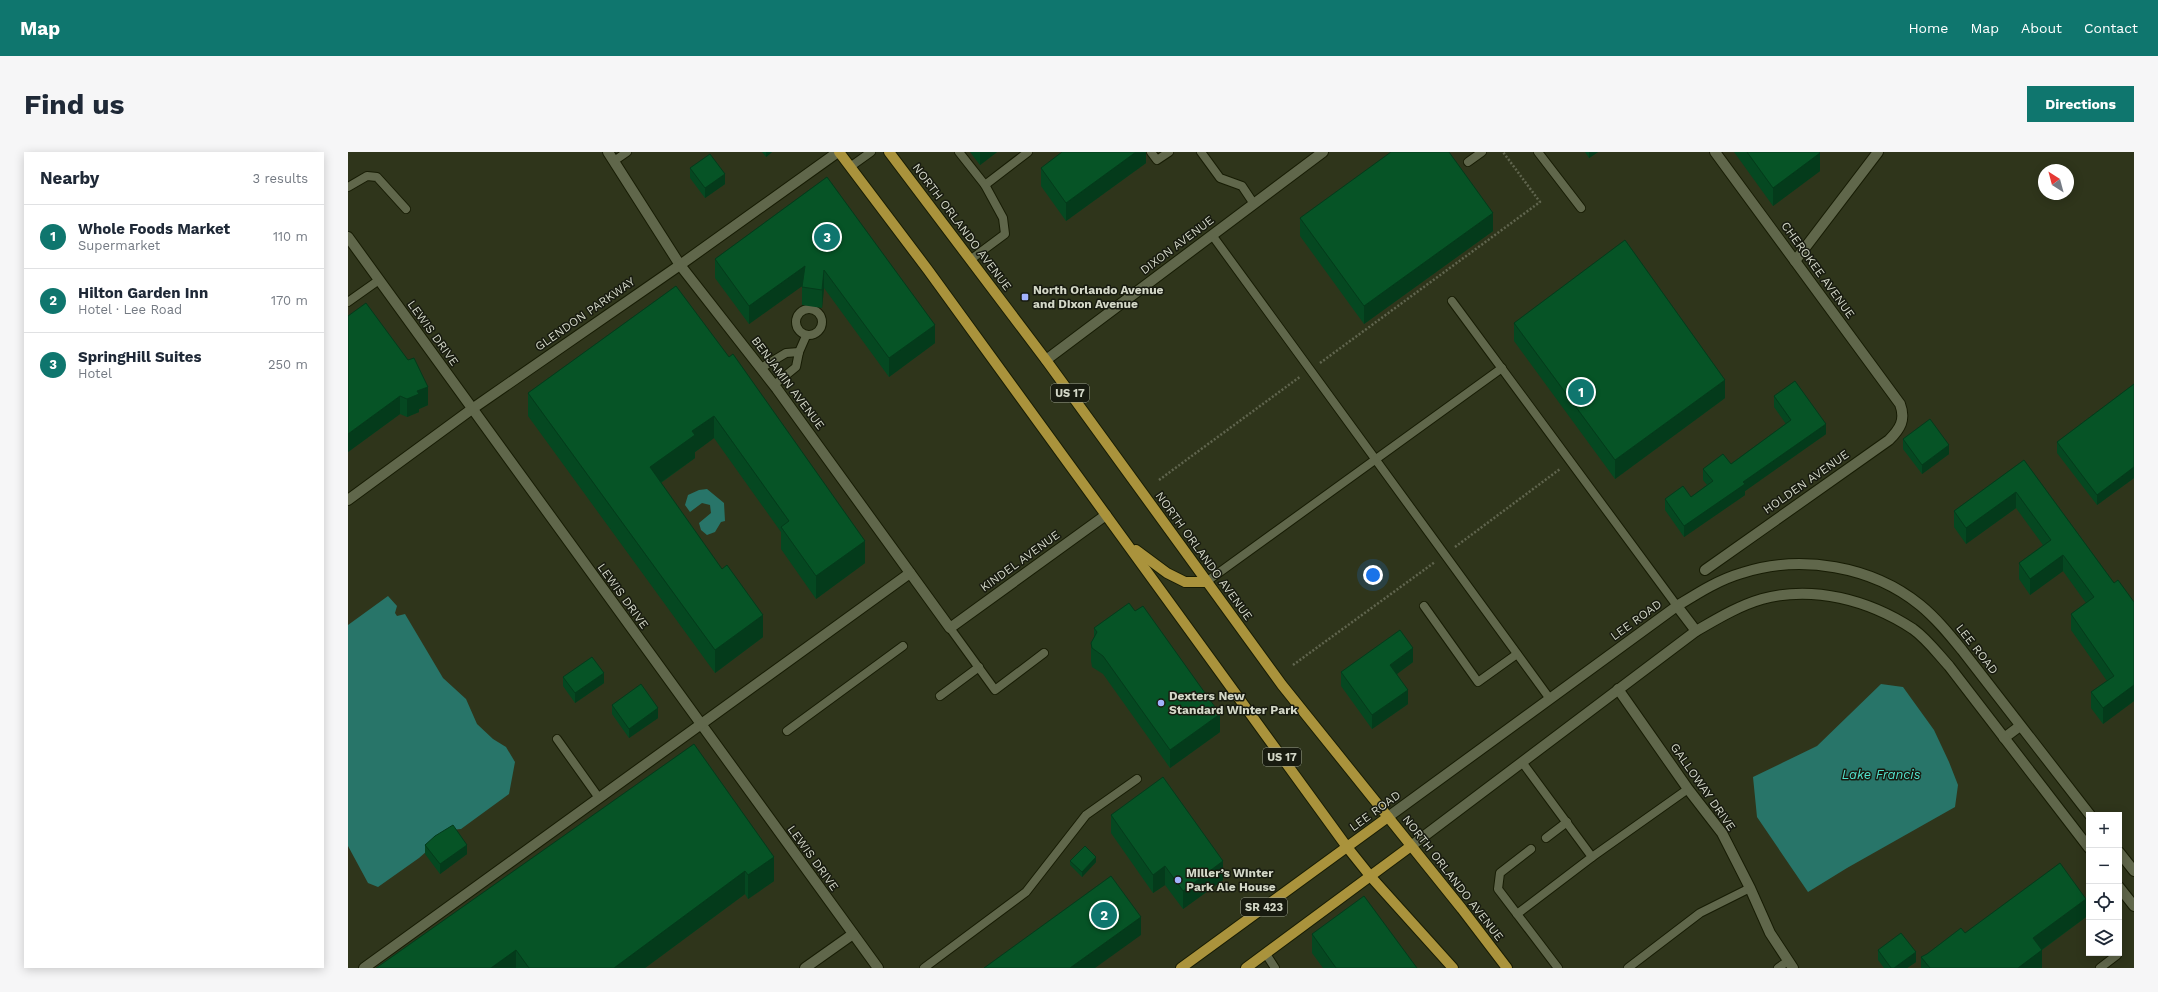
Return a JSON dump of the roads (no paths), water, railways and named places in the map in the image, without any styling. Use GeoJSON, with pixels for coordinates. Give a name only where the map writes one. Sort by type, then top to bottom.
{"type":"FeatureCollection","features":[{"type":"Feature","properties":{"kind":"main road","name":"US 17"},"geometry":{"type":"LineString","coordinates":[[838,152],[928,270],[1347,847],[1371,877],[1453,968]]}},
{"type":"Feature","properties":{"kind":"main road","name":"NORTH ORLANDO AVENUE"},"geometry":{"type":"LineString","coordinates":[[889,152],[1046,360],[1282,685],[1412,846],[1507,968]]}},
{"type":"Feature","properties":{"kind":"main road"},"geometry":{"type":"LineString","coordinates":[[1128,545],[1167,573],[1185,582],[1206,582]]}},
{"type":"Feature","properties":{"kind":"main road","name":"LEE ROAD"},"geometry":{"type":"LineString","coordinates":[[1182,968],[1388,817]]}},
{"type":"Feature","properties":{"kind":"main road"},"geometry":{"type":"LineString","coordinates":[[1249,967],[1412,846]]}},
{"type":"Feature","properties":{"kind":"street","name":"BENJAMIN AVENUE"},"geometry":{"type":"LineString","coordinates":[[608,152],[680,265],[774,385],[950,628]]}},
{"type":"Feature","properties":{"kind":"street","name":"GLENDON PARKWAY"},"geometry":{"type":"LineString","coordinates":[[348,500],[472,409],[680,265],[838,152]]}},
{"type":"Feature","properties":{"kind":"street","name":"DIXON AVENUE"},"geometry":{"type":"LineString","coordinates":[[1046,360],[1323,152]]}},
{"type":"Feature","properties":{"kind":"street","name":"CHEROKEE AVENUE"},"geometry":{"type":"LineString","coordinates":[[1715,152],[1900,404]]}},
{"type":"Feature","properties":{"kind":"street"},"geometry":{"type":"LineString","coordinates":[[1795,261],[1878,152]]}},
{"type":"Feature","properties":{"kind":"street","name":"LEWIS DRIVE"},"geometry":{"type":"LineString","coordinates":[[348,237],[700,725],[878,968]]}},
{"type":"Feature","properties":{"kind":"street","name":"HOLDEN AVENUE"},"geometry":{"type":"LineString","coordinates":[[1705,570],[1889,440],[1898,431],[1903,421],[1900,404]]}},
{"type":"Feature","properties":{"kind":"street","name":"KINDEL AVENUE"},"geometry":{"type":"LineString","coordinates":[[950,628],[1106,515]]}},
{"type":"Feature","properties":{"kind":"street","name":"LEE ROAD"},"geometry":{"type":"LineString","coordinates":[[1388,817],[1677,606],[1714,584],[1742,572],[1778,564],[1809,564],[1839,568],[1868,576],[1900,591],[1920,605],[1941,624],[2088,812]]}},
{"type":"Feature","properties":{"kind":"street"},"geometry":{"type":"LineString","coordinates":[[364,968],[910,573]]}},
{"type":"Feature","properties":{"kind":"street"},"geometry":{"type":"LineString","coordinates":[[1412,846],[1696,631],[1734,610],[1762,599],[1803,594],[1827,595],[1859,602],[1886,614],[1914,630],[1933,647],[2086,844]]}},
{"type":"Feature","properties":{"kind":"street"},"geometry":{"type":"LineString","coordinates":[[1677,606],[1696,631]]}},
{"type":"Feature","properties":{"kind":"street","name":"GALLOWAY DRIVE"},"geometry":{"type":"LineString","coordinates":[[1618,689],[1688,789],[1722,833],[1750,888],[1770,933],[1790,965]]}},
{"type":"Feature","properties":{"kind":"street"},"geometry":{"type":"LineString","coordinates":[[2004,738],[2020,726]]}},
{"type":"Feature","properties":{"kind":"street"},"geometry":{"type":"LineString","coordinates":[[2122,856],[2134,871]]}},
{"type":"Feature","properties":{"kind":"street"},"geometry":{"type":"LineString","coordinates":[[2122,891],[2134,906]]}},
{"type":"Feature","properties":{"kind":"street"},"geometry":{"type":"LineString","coordinates":[[805,968],[852,934]]}},
{"type":"Feature","properties":{"kind":"lane"},"geometry":{"type":"LineString","coordinates":[[614,161],[627,152]]}},
{"type":"Feature","properties":{"kind":"lane"},"geometry":{"type":"LineString","coordinates":[[850,167],[871,152]]}},
{"type":"Feature","properties":{"kind":"lane"},"geometry":{"type":"LineString","coordinates":[[959,152],[985,185],[1003,218],[1005,234],[970,260]]}},
{"type":"Feature","properties":{"kind":"lane"},"geometry":{"type":"LineString","coordinates":[[985,185],[1028,152]]}},
{"type":"Feature","properties":{"kind":"lane"},"geometry":{"type":"LineString","coordinates":[[1151,152],[1157,160],[1169,152]]}},
{"type":"Feature","properties":{"kind":"lane"},"geometry":{"type":"LineString","coordinates":[[1201,152],[1220,178],[1242,186],[1254,204]]}},
{"type":"Feature","properties":{"kind":"lane"},"geometry":{"type":"LineString","coordinates":[[1468,162],[1482,152]]}},
{"type":"Feature","properties":{"kind":"lane"},"geometry":{"type":"LineString","coordinates":[[1538,152],[1581,208]]}},
{"type":"Feature","properties":{"kind":"lane"},"geometry":{"type":"LineString","coordinates":[[348,187],[367,176],[377,177],[406,209]]}},
{"type":"Feature","properties":{"kind":"lane"},"geometry":{"type":"LineString","coordinates":[[1212,235],[1550,699]]}},
{"type":"Feature","properties":{"kind":"lane"},"geometry":{"type":"LineString","coordinates":[[348,302],[379,280]]}},
{"type":"Feature","properties":{"kind":"lane"},"geometry":{"type":"LineString","coordinates":[[1452,301],[1677,606]]}},
{"type":"Feature","properties":{"kind":"lane"},"geometry":{"type":"LineString","coordinates":[[774,385],[796,367],[798,352],[806,336]]}},
{"type":"Feature","properties":{"kind":"lane"},"geometry":{"type":"LineString","coordinates":[[761,368],[786,353],[798,352]]}},
{"type":"Feature","properties":{"kind":"lane"},"geometry":{"type":"LineString","coordinates":[[1206,582],[1502,368]]}},
{"type":"Feature","properties":{"kind":"lane"},"geometry":{"type":"LineString","coordinates":[[1424,606],[1478,682],[1517,654]]}},
{"type":"Feature","properties":{"kind":"lane"},"geometry":{"type":"LineString","coordinates":[[950,628],[995,690],[1044,653]]}},
{"type":"Feature","properties":{"kind":"lane"},"geometry":{"type":"LineString","coordinates":[[787,731],[902,646]]}},
{"type":"Feature","properties":{"kind":"lane"},"geometry":{"type":"LineString","coordinates":[[940,696],[979,666]]}},
{"type":"Feature","properties":{"kind":"lane"},"geometry":{"type":"LineString","coordinates":[[557,740],[599,798]]}},
{"type":"Feature","properties":{"kind":"lane"},"geometry":{"type":"LineString","coordinates":[[1522,762],[1592,857]]}},
{"type":"Feature","properties":{"kind":"lane"},"geometry":{"type":"LineString","coordinates":[[924,968],[1026,892],[1086,815],[1137,779]]}},
{"type":"Feature","properties":{"kind":"lane"},"geometry":{"type":"LineString","coordinates":[[1517,914],[1592,857],[1688,789]]}},
{"type":"Feature","properties":{"kind":"lane"},"geometry":{"type":"LineString","coordinates":[[1546,838],[1567,822]]}},
{"type":"Feature","properties":{"kind":"lane"},"geometry":{"type":"LineString","coordinates":[[1532,849],[1500,873],[1498,889],[1558,968]]}},
{"type":"Feature","properties":{"kind":"lane"},"geometry":{"type":"LineString","coordinates":[[1628,968],[1700,913],[1750,888]]}},
{"type":"Feature","properties":{"kind":"lane"},"geometry":{"type":"LineString","coordinates":[[1266,954],[1275,968]]}},
{"type":"Feature","properties":{"kind":"lane"},"geometry":{"type":"LineString","coordinates":[[2100,968],[2115,956]]}},
{"type":"Feature","properties":{"kind":"lane"},"geometry":{"type":"LineString","coordinates":[[1778,968],[1790,965]]}},
{"type":"Feature","properties":{"kind":"water"},"geometry":{"type":"Polygon","coordinates":[[[707,489],[724,503],[725,521],[721,522],[715,532],[707,535],[701,530],[699,523],[711,513],[710,505],[702,503],[690,512],[685,505],[688,495],[699,490],[707,489]]]}},
{"type":"Feature","properties":{"kind":"water"},"geometry":{"type":"Polygon","coordinates":[[[388,596],[397,606],[395,613],[397,616],[405,614],[443,678],[466,699],[477,724],[493,739],[506,747],[515,762],[509,794],[461,829],[451,830],[419,858],[378,887],[368,883],[348,846],[348,625],[388,596]]]}},
{"type":"Feature","properties":{"kind":"water","name":"Lake Francis"},"geometry":{"type":"Polygon","coordinates":[[[1881,684],[1903,687],[1934,730],[1958,785],[1955,807],[1847,868],[1808,892],[1757,817],[1753,777],[1817,746],[1881,684]]]}},
{"type":"Feature","properties":{"kind":"place","name":"SpringHill Suites"},"geometry":{"type":"Point","coordinates":[827,237]}},
{"type":"Feature","properties":{"kind":"place","name":"North Orlando Avenue and Dixon Avenue"},"geometry":{"type":"Point","coordinates":[1025,297]}},
{"type":"Feature","properties":{"kind":"place","name":"Whole Foods Market"},"geometry":{"type":"Point","coordinates":[1581,392]}},
{"type":"Feature","properties":{"kind":"place","name":"Dexters New Standard Winter Park"},"geometry":{"type":"Point","coordinates":[1161,703]}},
{"type":"Feature","properties":{"kind":"place","name":"Miller’s Winter Park Ale House"},"geometry":{"type":"Point","coordinates":[1178,880]}},
{"type":"Feature","properties":{"kind":"place","name":"Hilton Garden Inn"},"geometry":{"type":"Point","coordinates":[1104,915]}}]}
